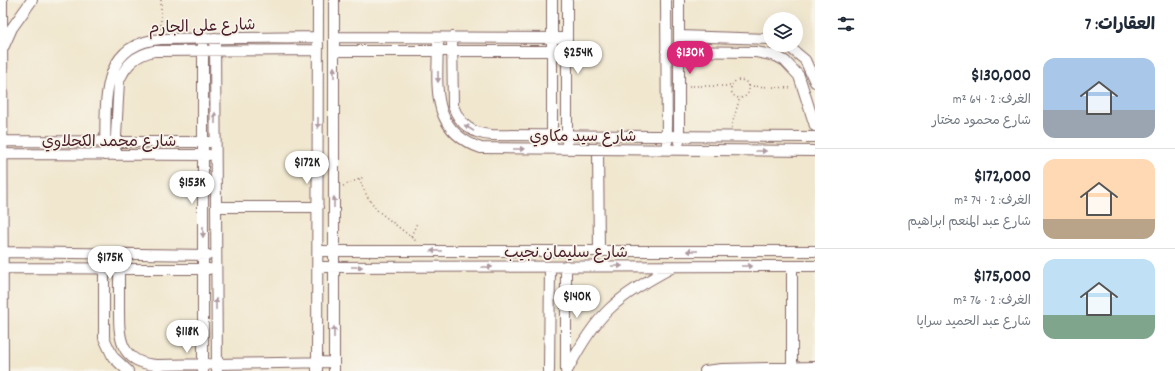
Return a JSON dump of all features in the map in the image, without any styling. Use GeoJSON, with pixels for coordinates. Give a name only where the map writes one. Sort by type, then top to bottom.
{"type":"FeatureCollection","features":[{"type":"Feature","properties":{"kind":"street"},"geometry":{"type":"LineString","coordinates":[[2,0],[3,48],[1,87],[3,154],[1,196],[3,252],[3,371]]}},
{"type":"Feature","properties":{"kind":"street"},"geometry":{"type":"LineString","coordinates":[[3,48],[12,28],[32,0]]}},
{"type":"Feature","properties":{"kind":"street"},"geometry":{"type":"LineString","coordinates":[[318,0],[318,367]]}},
{"type":"Feature","properties":{"kind":"street"},"geometry":{"type":"LineString","coordinates":[[119,254],[120,338],[130,356],[138,362],[147,365],[203,368],[334,366],[334,0]]}},
{"type":"Feature","properties":{"kind":"street"},"geometry":{"type":"LineString","coordinates":[[552,0],[552,150]]}},
{"type":"Feature","properties":{"kind":"street"},"geometry":{"type":"LineString","coordinates":[[566,0],[567,150]]}},
{"type":"Feature","properties":{"kind":"street"},"geometry":{"type":"LineString","coordinates":[[666,0],[667,150]]}},
{"type":"Feature","properties":{"kind":"street"},"geometry":{"type":"LineString","coordinates":[[679,0],[679,150]]}},
{"type":"Feature","properties":{"kind":"street"},"geometry":{"type":"LineString","coordinates":[[679,36],[763,39]]}},
{"type":"Feature","properties":{"kind":"street","name":"شارع على الجارم"},"geometry":{"type":"LineString","coordinates":[[115,155],[110,141],[108,85],[110,74],[123,54],[133,46],[151,40],[161,39],[318,37]]}},
{"type":"Feature","properties":{"kind":"street"},"geometry":{"type":"LineString","coordinates":[[215,38],[217,367]]}},
{"type":"Feature","properties":{"kind":"street"},"geometry":{"type":"LineString","coordinates":[[334,38],[567,38]]}},
{"type":"Feature","properties":{"kind":"street","name":"شارع سيد مكاوي"},"geometry":{"type":"LineString","coordinates":[[438,38],[439,106],[443,118],[459,137],[481,148],[552,150],[815,151]]}},
{"type":"Feature","properties":{"kind":"street","name":"شارع سيد مكاوي"},"geometry":{"type":"LineString","coordinates":[[452,38],[453,106],[457,116],[463,124],[476,133],[484,135],[815,137]]}},
{"type":"Feature","properties":{"kind":"street"},"geometry":{"type":"LineString","coordinates":[[203,39],[203,368]]}},
{"type":"Feature","properties":{"kind":"street"},"geometry":{"type":"LineString","coordinates":[[133,46],[138,57]]}},
{"type":"Feature","properties":{"kind":"street","name":"شارع على الجارم"},"geometry":{"type":"LineString","coordinates":[[105,155],[110,141],[119,81],[123,71],[138,57],[154,51],[318,50]]}},
{"type":"Feature","properties":{"kind":"street"},"geometry":{"type":"LineString","coordinates":[[334,51],[567,51]]}},
{"type":"Feature","properties":{"kind":"street"},"geometry":{"type":"LineString","coordinates":[[666,51],[756,52],[776,56],[793,68],[802,87],[815,126]]}},
{"type":"Feature","properties":{"kind":"street"},"geometry":{"type":"LineString","coordinates":[[795,52],[805,60],[815,81]]}},
{"type":"Feature","properties":{"kind":"street"},"geometry":{"type":"LineString","coordinates":[[641,136],[641,150]]}},
{"type":"Feature","properties":{"kind":"street"},"geometry":{"type":"LineString","coordinates":[[706,136],[706,150]]}},
{"type":"Feature","properties":{"kind":"street"},"geometry":{"type":"LineString","coordinates":[[746,136],[746,151]]}},
{"type":"Feature","properties":{"kind":"street","name":"شارع محمد الكحلاوي"},"geometry":{"type":"LineString","coordinates":[[3,140],[216,142]]}},
{"type":"Feature","properties":{"kind":"street"},"geometry":{"type":"LineString","coordinates":[[598,150],[599,251]]}},
{"type":"Feature","properties":{"kind":"street","name":"شارع محمد الكحلاوي"},"geometry":{"type":"LineString","coordinates":[[3,154],[216,155]]}},
{"type":"Feature","properties":{"kind":"street"},"geometry":{"type":"LineString","coordinates":[[216,207],[318,207]]}},
{"type":"Feature","properties":{"kind":"street","name":"شارع سليمان نجيب"},"geometry":{"type":"LineString","coordinates":[[318,251],[815,251]]}},
{"type":"Feature","properties":{"kind":"street"},"geometry":{"type":"LineString","coordinates":[[540,251],[545,267],[549,371]]}},
{"type":"Feature","properties":{"kind":"street"},"geometry":{"type":"LineString","coordinates":[[3,252],[216,255]]}},
{"type":"Feature","properties":{"kind":"street"},"geometry":{"type":"LineString","coordinates":[[104,253],[104,338],[113,357],[128,371]]}},
{"type":"Feature","properties":{"kind":"street"},"geometry":{"type":"LineString","coordinates":[[566,266],[566,371]]}},
{"type":"Feature","properties":{"kind":"street"},"geometry":{"type":"LineString","coordinates":[[566,371],[581,343],[605,312],[636,287],[674,266]]}},
{"type":"Feature","properties":{"kind":"street"},"geometry":{"type":"LineString","coordinates":[[792,266],[792,368]]}},
{"type":"Feature","properties":{"kind":"street","name":"شارع سليمان نجيب"},"geometry":{"type":"LineString","coordinates":[[318,267],[815,266]]}},
{"type":"Feature","properties":{"kind":"street"},"geometry":{"type":"LineString","coordinates":[[3,268],[216,269]]}},
{"type":"Feature","properties":{"kind":"street"},"geometry":{"type":"LineString","coordinates":[[3,355],[10,371]]}},
{"type":"Feature","properties":{"kind":"street"},"geometry":{"type":"LineString","coordinates":[[705,371],[722,369],[815,368]]}},
{"type":"Feature","properties":{"kind":"path"},"geometry":{"type":"LineString","coordinates":[[161,0],[161,39]]}},
{"type":"Feature","properties":{"kind":"path"},"geometry":{"type":"LineString","coordinates":[[749,86],[748,92],[745,96],[740,98],[734,96],[731,91],[734,82],[743,80],[749,86],[802,87]]}},
{"type":"Feature","properties":{"kind":"path"},"geometry":{"type":"LineString","coordinates":[[679,86],[732,86]]}},
{"type":"Feature","properties":{"kind":"path"},"geometry":{"type":"LineString","coordinates":[[728,136],[740,98]]}},
{"type":"Feature","properties":{"kind":"path"},"geometry":{"type":"LineString","coordinates":[[334,191],[364,176]]}},
{"type":"Feature","properties":{"kind":"path"},"geometry":{"type":"LineString","coordinates":[[359,179],[367,196],[377,210],[389,221],[411,236],[422,251]]}},
{"type":"Feature","properties":{"kind":"path"},"geometry":{"type":"LineString","coordinates":[[411,236],[417,223]]}}]}
